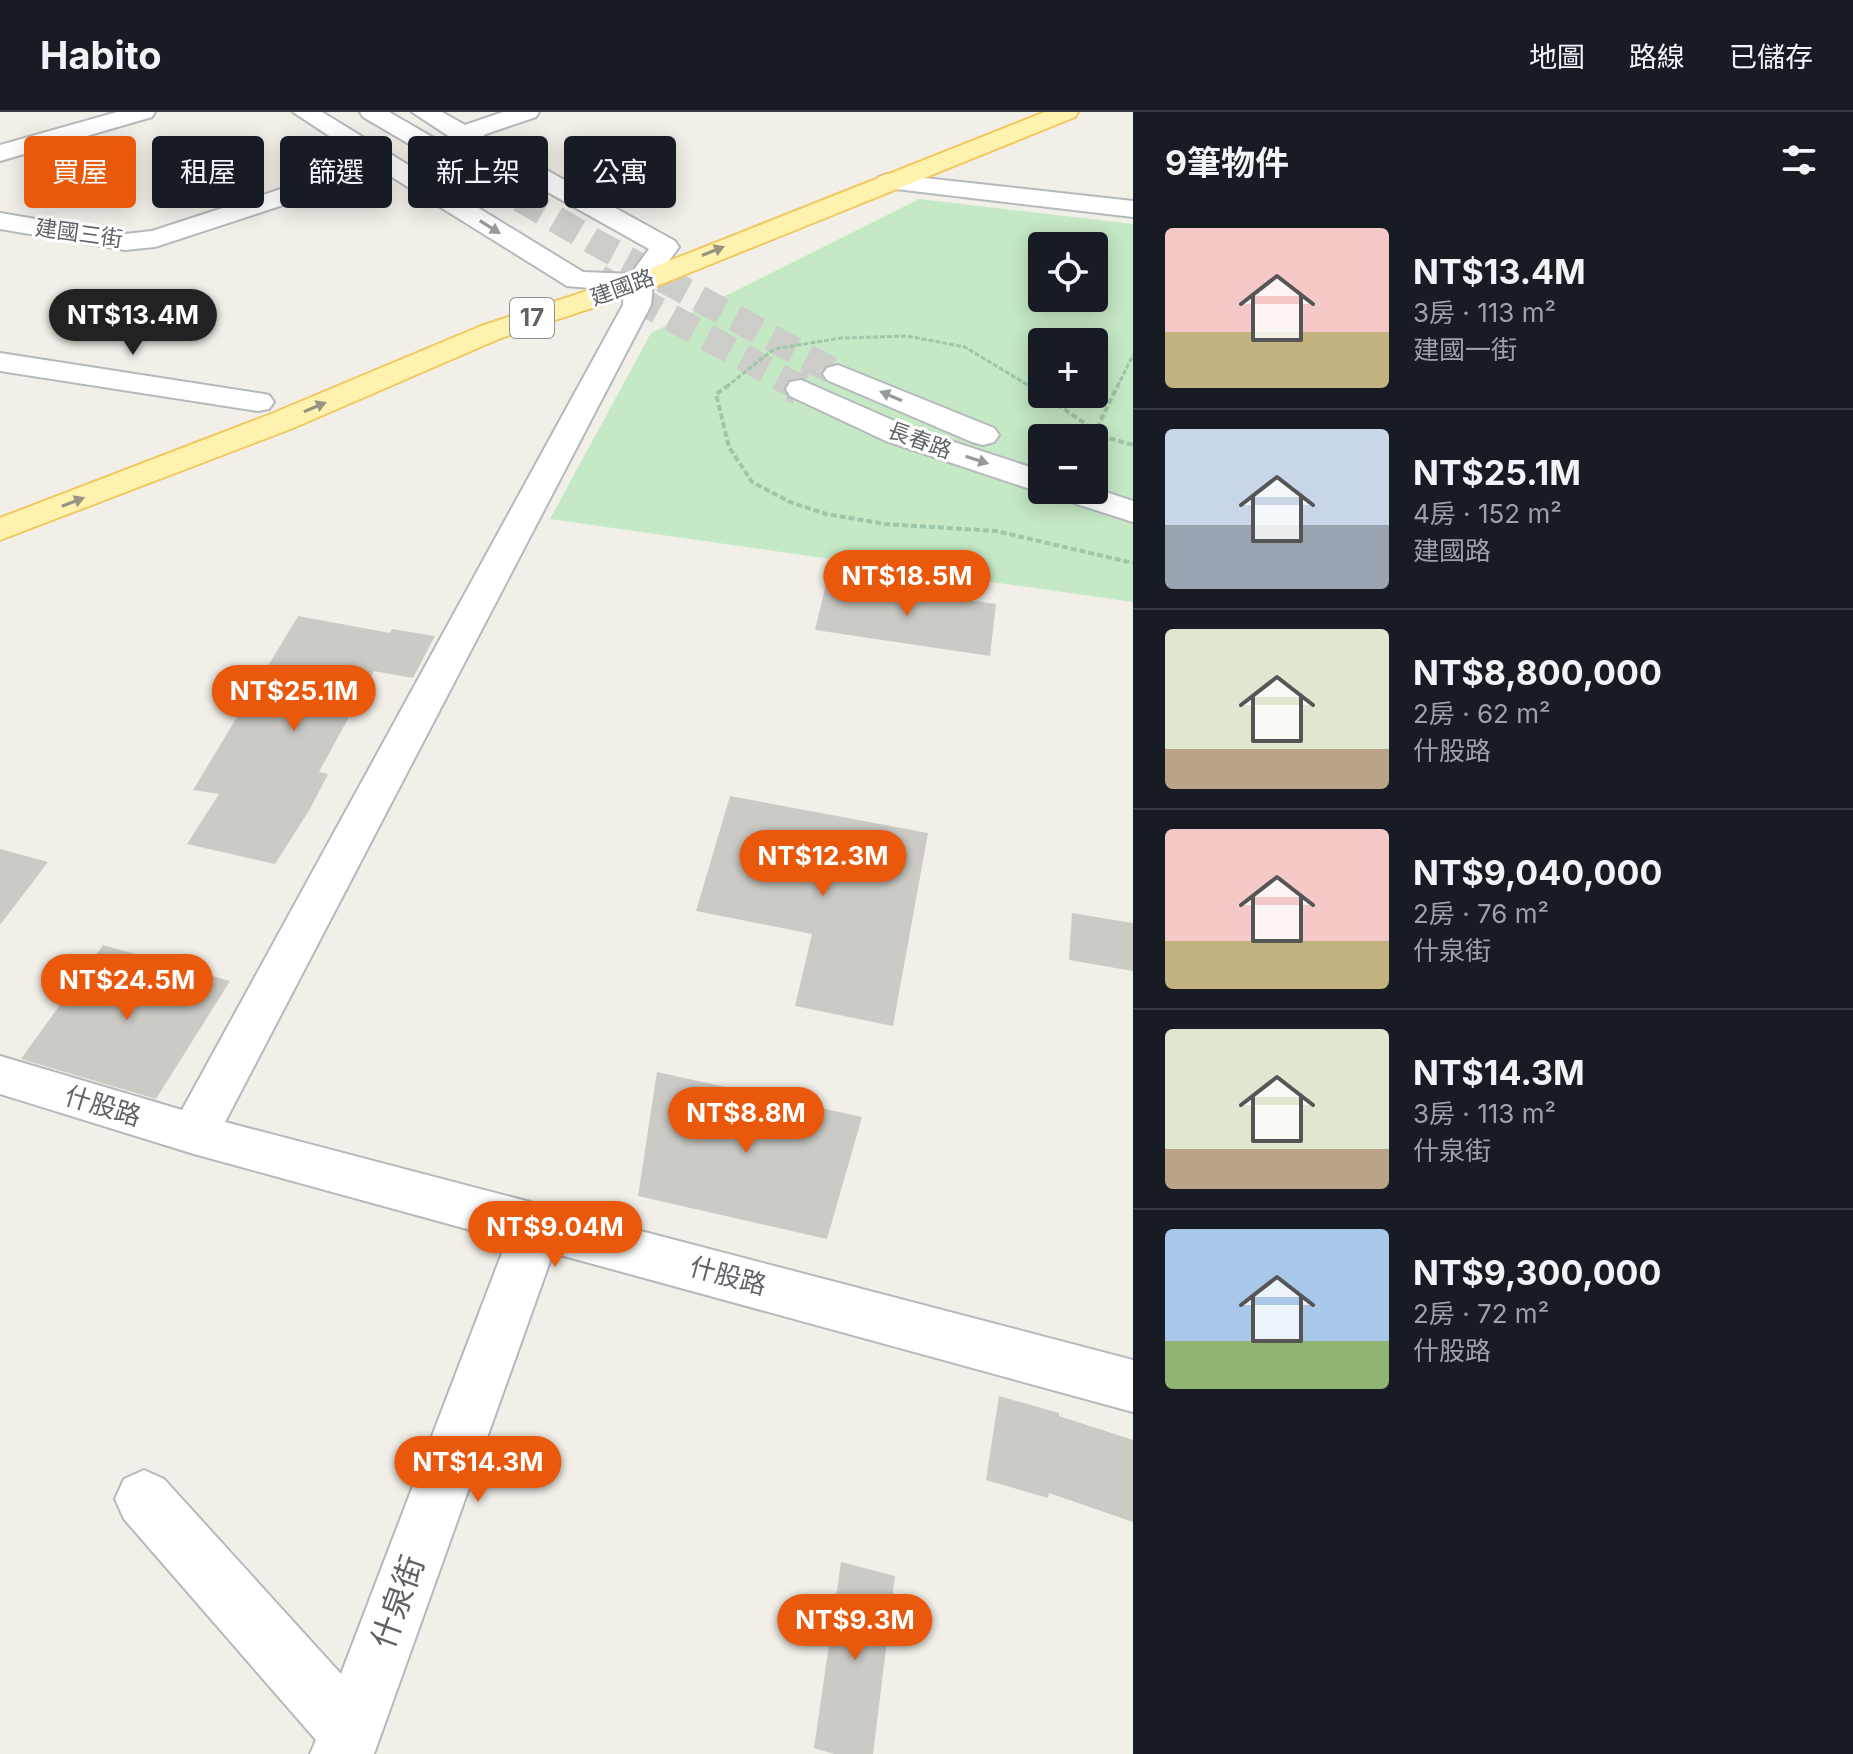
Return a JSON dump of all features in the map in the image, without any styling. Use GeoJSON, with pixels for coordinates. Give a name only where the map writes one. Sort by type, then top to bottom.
{"type":"FeatureCollection","features":[{"type":"Feature","properties":{"kind":"main road","name":"建國路"},"geometry":{"type":"LineString","coordinates":[[0,501],[1012,112]]}},
{"type":"Feature","properties":{"kind":"main road","name":"建國路"},"geometry":{"type":"LineString","coordinates":[[0,530],[282,421],[491,332],[639,283],[1066,112]]}},
{"type":"Feature","properties":{"kind":"street"},"geometry":{"type":"LineString","coordinates":[[0,153],[143,112]]}},
{"type":"Feature","properties":{"kind":"street"},"geometry":{"type":"LineString","coordinates":[[305,112],[343,136]]}},
{"type":"Feature","properties":{"kind":"street"},"geometry":{"type":"LineString","coordinates":[[328,112],[408,161]]}},
{"type":"Feature","properties":{"kind":"street"},"geometry":{"type":"LineString","coordinates":[[372,112],[431,136]]}},
{"type":"Feature","properties":{"kind":"street"},"geometry":{"type":"LineString","coordinates":[[424,112],[447,136]]}},
{"type":"Feature","properties":{"kind":"street"},"geometry":{"type":"LineString","coordinates":[[477,136],[527,112]]}},
{"type":"Feature","properties":{"kind":"street"},"geometry":{"type":"LineString","coordinates":[[392,167],[577,280],[639,283]]}},
{"type":"Feature","properties":{"kind":"street"},"geometry":{"type":"LineString","coordinates":[[888,182],[1133,209]]}},
{"type":"Feature","properties":{"kind":"street"},"geometry":{"type":"LineString","coordinates":[[194,1134],[637,305],[639,283],[665,247],[548,190]]}},
{"type":"Feature","properties":{"kind":"street","name":"建國三街"},"geometry":{"type":"LineString","coordinates":[[0,221],[125,242],[155,239],[280,198]]}},
{"type":"Feature","properties":{"kind":"street"},"geometry":{"type":"LineString","coordinates":[[0,362],[258,402]]}},
{"type":"Feature","properties":{"kind":"street","name":"長春路"},"geometry":{"type":"LineString","coordinates":[[838,374],[1028,450]]}},
{"type":"Feature","properties":{"kind":"street","name":"長春路"},"geometry":{"type":"LineString","coordinates":[[801,389],[897,434],[1028,477]]}},
{"type":"Feature","properties":{"kind":"street"},"geometry":{"type":"LineString","coordinates":[[1108,477],[1133,484]]}},
{"type":"Feature","properties":{"kind":"street"},"geometry":{"type":"LineString","coordinates":[[1108,504],[1133,512]]}},
{"type":"Feature","properties":{"kind":"street","name":"什股路"},"geometry":{"type":"LineString","coordinates":[[0,1075],[194,1134],[1133,1386]]}},
{"type":"Feature","properties":{"kind":"street","name":"什泉街"},"geometry":{"type":"LineString","coordinates":[[346,1743],[538,1225]]}},
{"type":"Feature","properties":{"kind":"street"},"geometry":{"type":"LineString","coordinates":[[144,1499],[346,1743]]}},
{"type":"Feature","properties":{"kind":"path"},"geometry":{"type":"LineString","coordinates":[[1099,424],[1133,355]]}},
{"type":"Feature","properties":{"kind":"path"},"geometry":{"type":"LineString","coordinates":[[1063,408],[1086,424]]}},
{"type":"Feature","properties":{"kind":"path"},"geometry":{"type":"LineString","coordinates":[[1108,438],[1133,445]]}},
{"type":"Feature","properties":{"kind":"green space"},"geometry":{"type":"Polygon","coordinates":[[[919,199],[1133,224],[1133,602],[550,519],[651,333],[919,199]]]}},
{"type":"Feature","properties":{"kind":"building"},"geometry":{"type":"Polygon","coordinates":[[[827,580],[996,604],[990,656],[815,630],[827,580]]]}},
{"type":"Feature","properties":{"kind":"building"},"geometry":{"type":"Polygon","coordinates":[[[298,616],[390,633],[392,629],[435,636],[413,678],[374,671],[319,772],[328,774],[275,864],[187,844],[219,794],[193,790],[298,616]]]}},
{"type":"Feature","properties":{"kind":"building"},"geometry":{"type":"Polygon","coordinates":[[[730,796],[928,833],[893,1026],[795,1006],[812,934],[696,911],[730,796]]]}},
{"type":"Feature","properties":{"kind":"building"},"geometry":{"type":"Polygon","coordinates":[[[0,849],[48,862],[0,925],[0,849]]]}},
{"type":"Feature","properties":{"kind":"building"},"geometry":{"type":"Polygon","coordinates":[[[1072,913],[1133,923],[1133,971],[1069,960],[1072,913]]]}},
{"type":"Feature","properties":{"kind":"building"},"geometry":{"type":"Polygon","coordinates":[[[103,945],[230,981],[156,1099],[21,1059],[103,945]]]}},
{"type":"Feature","properties":{"kind":"building"},"geometry":{"type":"Polygon","coordinates":[[[657,1072],[862,1117],[827,1239],[638,1196],[657,1072]]]}},
{"type":"Feature","properties":{"kind":"building"},"geometry":{"type":"Polygon","coordinates":[[[999,1396],[1059,1413],[1059,1416],[1133,1440],[1133,1522],[1049,1493],[1048,1498],[986,1480],[999,1396]]]}},
{"type":"Feature","properties":{"kind":"building"},"geometry":{"type":"Polygon","coordinates":[[[841,1562],[895,1576],[873,1754],[834,1754],[814,1748],[841,1562]]]}},
{"type":"Feature","properties":{"kind":"tunnel"},"geometry":{"type":"LineString","coordinates":[[536,208],[838,374]]}},
{"type":"Feature","properties":{"kind":"tunnel"},"geometry":{"type":"LineString","coordinates":[[599,278],[798,387]]}},
{"type":"Feature","properties":{"kind":"tunnel"},"geometry":{"type":"LineString","coordinates":[[794,385],[801,389]]}}]}
